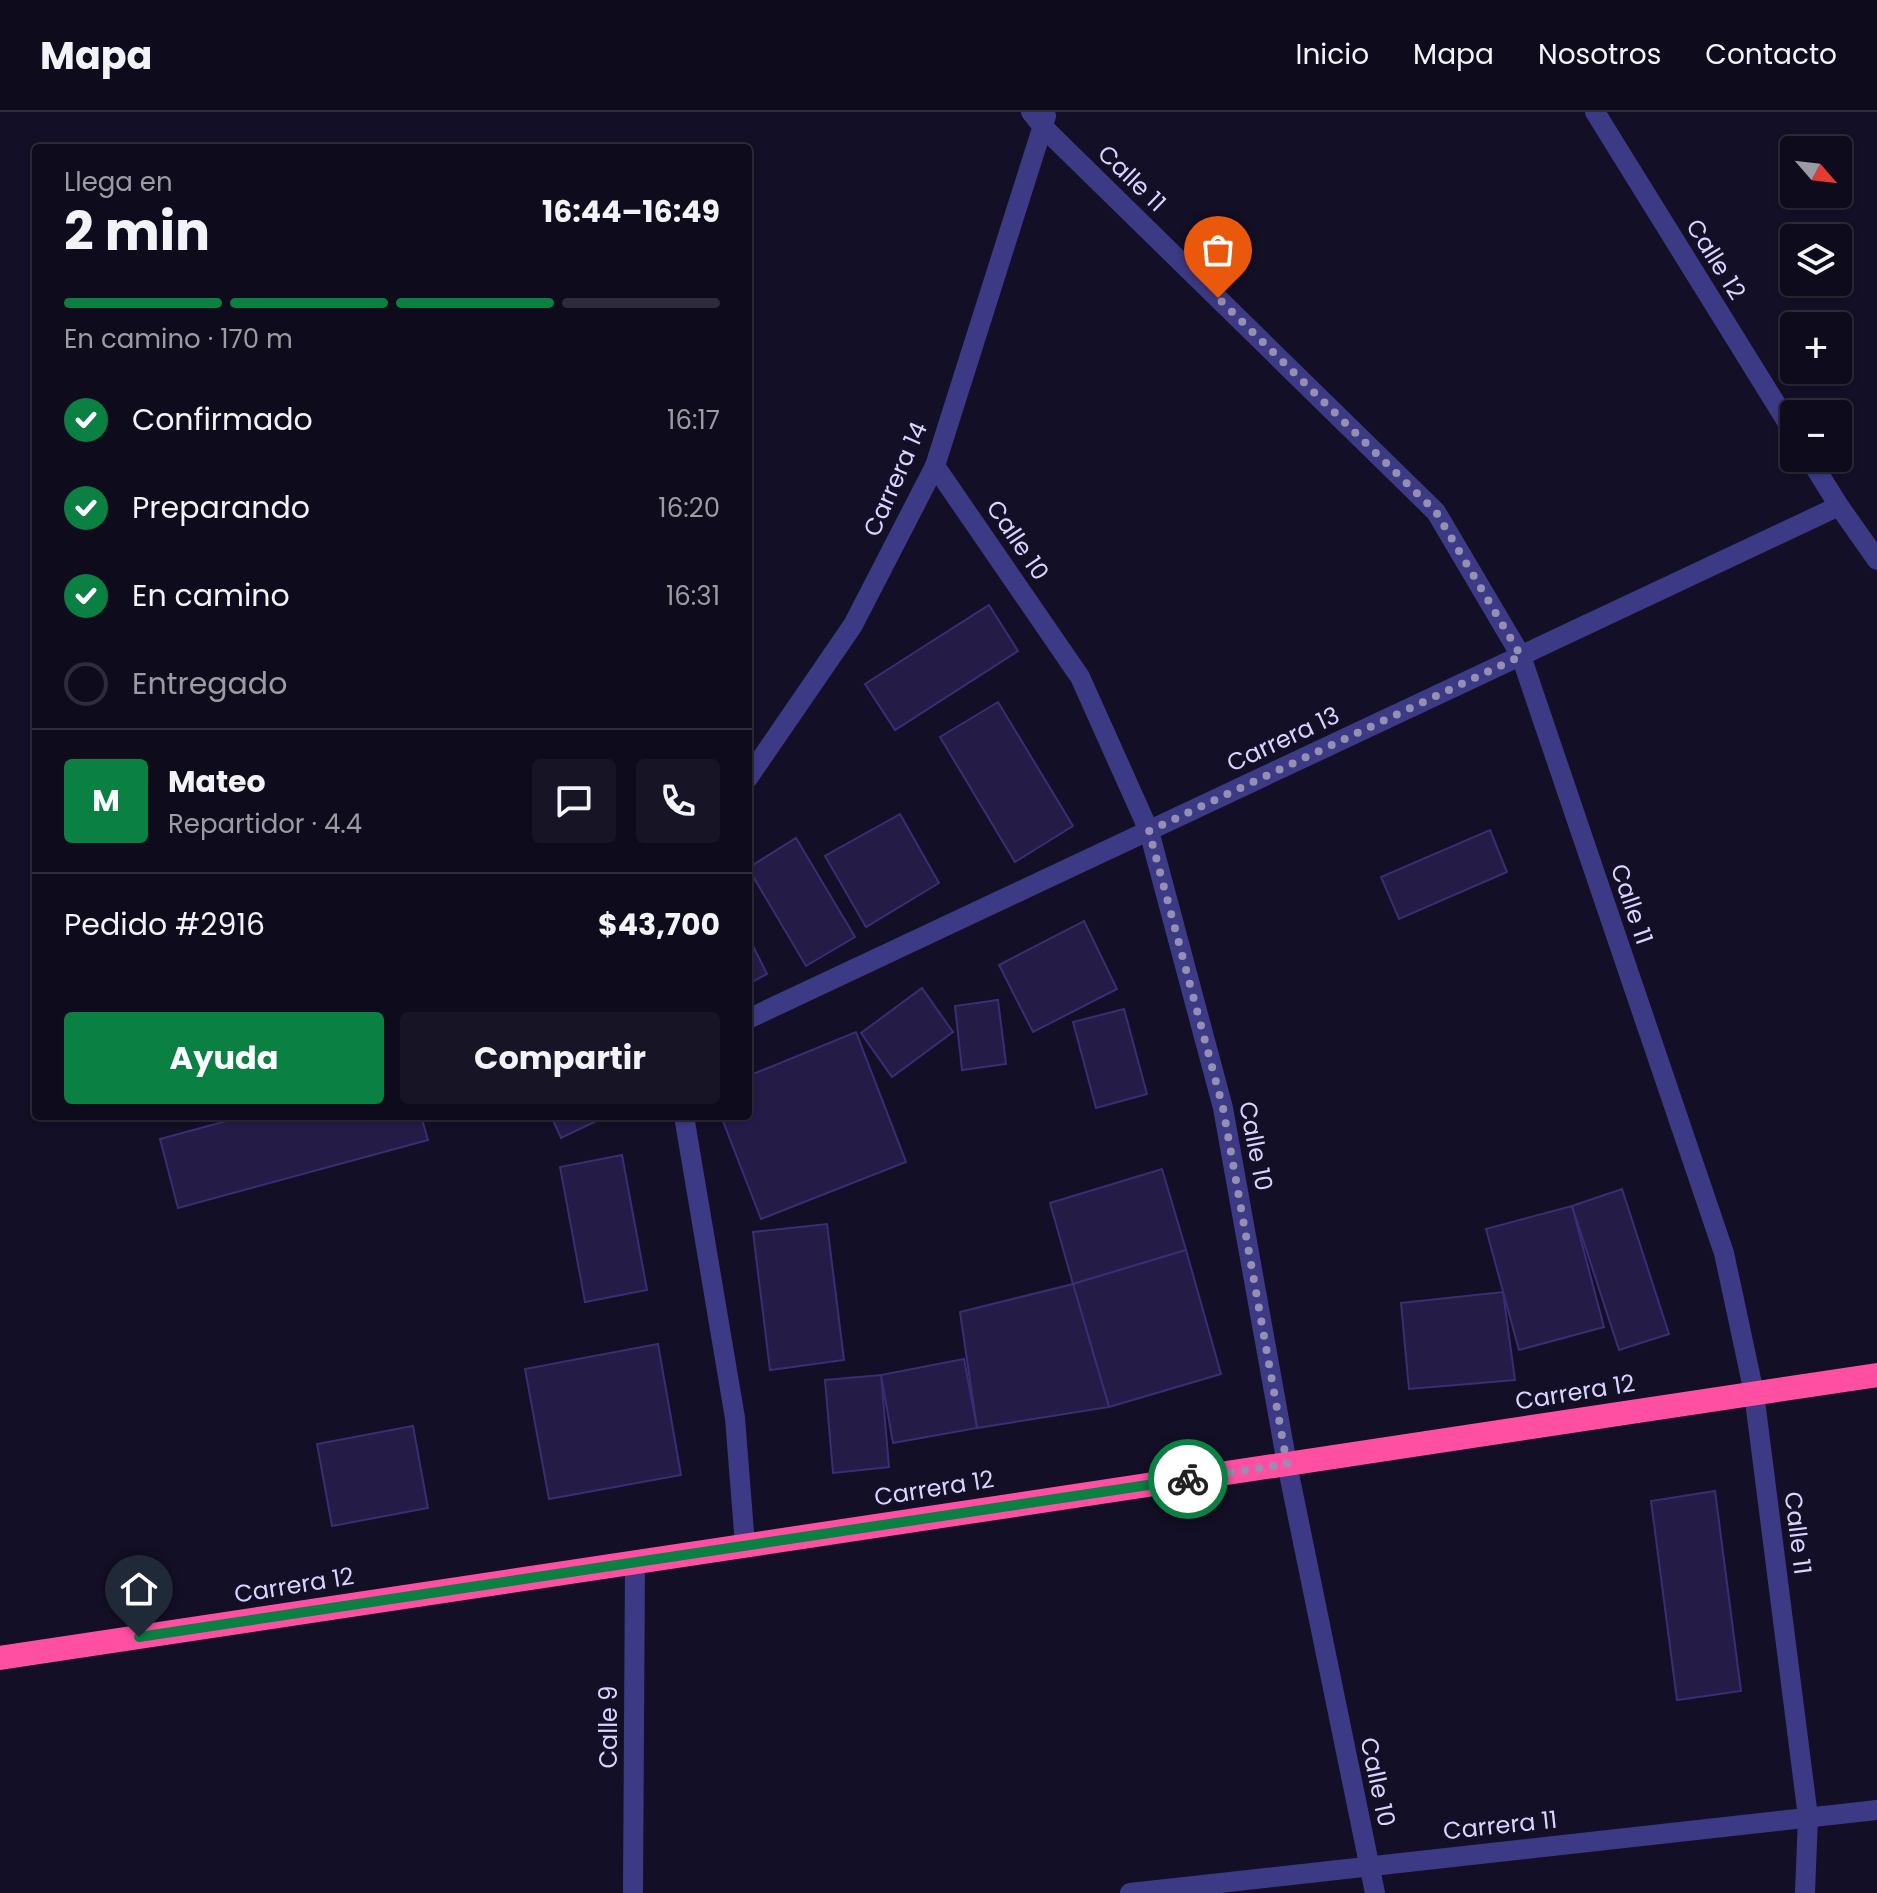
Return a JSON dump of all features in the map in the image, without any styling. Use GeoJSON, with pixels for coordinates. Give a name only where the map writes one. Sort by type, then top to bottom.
{"type":"FeatureCollection","features":[{"type":"Feature","properties":{"kind":"highway","name":"Carrera 12"},"geometry":{"type":"LineString","coordinates":[[0,1658],[1877,1375]]}},
{"type":"Feature","properties":{"kind":"street","name":"Calle 12"},"geometry":{"type":"LineString","coordinates":[[1595,112],[1780,410]]}},
{"type":"Feature","properties":{"kind":"street","name":"Carrera 14"},"geometry":{"type":"LineString","coordinates":[[752,772],[853,625],[935,466],[1040,117]]}},
{"type":"Feature","properties":{"kind":"street","name":"Calle 11"},"geometry":{"type":"LineString","coordinates":[[1040,117],[1436,512],[1521,656],[1724,1253],[1754,1393],[1808,1817],[1805,1893]]}},
{"type":"Feature","properties":{"kind":"street","name":"Calle 10"},"geometry":{"type":"LineString","coordinates":[[935,466],[1080,677],[1149,831],[1223,1108],[1287,1464],[1375,1893]]}},
{"type":"Feature","properties":{"kind":"street"},"geometry":{"type":"LineString","coordinates":[[1818,472],[1877,560]]}},
{"type":"Feature","properties":{"kind":"street","name":"Carrera 13"},"geometry":{"type":"LineString","coordinates":[[752,1017],[1839,506]]}},
{"type":"Feature","properties":{"kind":"street"},"geometry":{"type":"LineString","coordinates":[[685,1120],[735,1418],[745,1545]]}},
{"type":"Feature","properties":{"kind":"street","name":"Calle 9"},"geometry":{"type":"LineString","coordinates":[[633,1893],[635,1562]]}},
{"type":"Feature","properties":{"kind":"street","name":"Carrera 11"},"geometry":{"type":"LineString","coordinates":[[1130,1893],[1877,1810]]}},
{"type":"Feature","properties":{"kind":"building"},"geometry":{"type":"Polygon","coordinates":[[[989,605],[1018,651],[895,730],[865,684],[989,605]]]}},
{"type":"Feature","properties":{"kind":"building"},"geometry":{"type":"Polygon","coordinates":[[[998,702],[1073,826],[1015,862],[940,737],[998,702]]]}},
{"type":"Feature","properties":{"kind":"building"},"geometry":{"type":"Polygon","coordinates":[[[900,814],[939,883],[866,927],[825,856],[900,814]]]}},
{"type":"Feature","properties":{"kind":"building"},"geometry":{"type":"Polygon","coordinates":[[[1490,830],[1507,872],[1399,919],[1381,877],[1490,830]]]}},
{"type":"Feature","properties":{"kind":"building"},"geometry":{"type":"Polygon","coordinates":[[[796,838],[855,937],[806,966],[752,875],[752,866],[796,838]]]}},
{"type":"Feature","properties":{"kind":"building"},"geometry":{"type":"Polygon","coordinates":[[[1084,921],[1117,989],[1033,1032],[999,965],[1084,921]]]}},
{"type":"Feature","properties":{"kind":"building"},"geometry":{"type":"Polygon","coordinates":[[[752,944],[767,974],[752,982],[752,944]]]}},
{"type":"Feature","properties":{"kind":"building"},"geometry":{"type":"Polygon","coordinates":[[[922,988],[953,1032],[892,1077],[861,1033],[922,988]]]}},
{"type":"Feature","properties":{"kind":"building"},"geometry":{"type":"Polygon","coordinates":[[[998,1000],[1006,1064],[962,1070],[955,1006],[998,1000]]]}},
{"type":"Feature","properties":{"kind":"building"},"geometry":{"type":"Polygon","coordinates":[[[1124,1009],[1147,1094],[1096,1108],[1073,1022],[1124,1009]]]}},
{"type":"Feature","properties":{"kind":"building"},"geometry":{"type":"Polygon","coordinates":[[[856,1032],[906,1162],[761,1219],[723,1120],[752,1120],[752,1074],[856,1032]]]}},
{"type":"Feature","properties":{"kind":"building"},"geometry":{"type":"Polygon","coordinates":[[[230,1120],[422,1120],[428,1140],[178,1208],[160,1139],[230,1120]]]}},
{"type":"Feature","properties":{"kind":"building"},"geometry":{"type":"Polygon","coordinates":[[[553,1120],[599,1120],[561,1138],[553,1120]]]}},
{"type":"Feature","properties":{"kind":"building"},"geometry":{"type":"Polygon","coordinates":[[[622,1155],[647,1290],[585,1302],[560,1167],[622,1155]]]}},
{"type":"Feature","properties":{"kind":"building"},"geometry":{"type":"Polygon","coordinates":[[[1162,1169],[1186,1250],[1073,1284],[1050,1203],[1162,1169]]]}},
{"type":"Feature","properties":{"kind":"building"},"geometry":{"type":"Polygon","coordinates":[[[1622,1189],[1669,1334],[1619,1350],[1572,1206],[1622,1189]]]}},
{"type":"Feature","properties":{"kind":"building"},"geometry":{"type":"Polygon","coordinates":[[[1572,1206],[1604,1327],[1519,1350],[1486,1229],[1572,1206]]]}},
{"type":"Feature","properties":{"kind":"building"},"geometry":{"type":"Polygon","coordinates":[[[827,1224],[844,1360],[770,1370],[753,1232],[827,1224]]]}},
{"type":"Feature","properties":{"kind":"building"},"geometry":{"type":"Polygon","coordinates":[[[1186,1250],[1221,1374],[1109,1407],[1073,1284],[1186,1250]]]}},
{"type":"Feature","properties":{"kind":"building"},"geometry":{"type":"Polygon","coordinates":[[[1073,1284],[1109,1407],[977,1428],[960,1312],[1073,1284]]]}},
{"type":"Feature","properties":{"kind":"building"},"geometry":{"type":"Polygon","coordinates":[[[1503,1292],[1515,1380],[1409,1389],[1401,1303],[1503,1292]]]}},
{"type":"Feature","properties":{"kind":"building"},"geometry":{"type":"Polygon","coordinates":[[[658,1344],[681,1475],[549,1499],[525,1369],[658,1344]]]}},
{"type":"Feature","properties":{"kind":"building"},"geometry":{"type":"Polygon","coordinates":[[[964,1359],[977,1428],[893,1443],[881,1375],[964,1359]]]}},
{"type":"Feature","properties":{"kind":"building"},"geometry":{"type":"Polygon","coordinates":[[[881,1375],[889,1467],[833,1473],[825,1380],[881,1375]]]}},
{"type":"Feature","properties":{"kind":"building"},"geometry":{"type":"Polygon","coordinates":[[[413,1426],[428,1508],[332,1526],[317,1444],[413,1426]]]}},
{"type":"Feature","properties":{"kind":"building"},"geometry":{"type":"Polygon","coordinates":[[[1715,1491],[1741,1691],[1677,1700],[1651,1501],[1715,1491]]]}},
{"type":"Feature","properties":{"kind":"way so far"},"geometry":{"type":"LineString","coordinates":[[1188,1479],[1287,1464],[1223,1108],[1149,831],[1521,656],[1436,512],[1218,298]]}},
{"type":"Feature","properties":{"kind":"route"},"geometry":{"type":"LineString","coordinates":[[139,1637],[1188,1479]]}}]}
